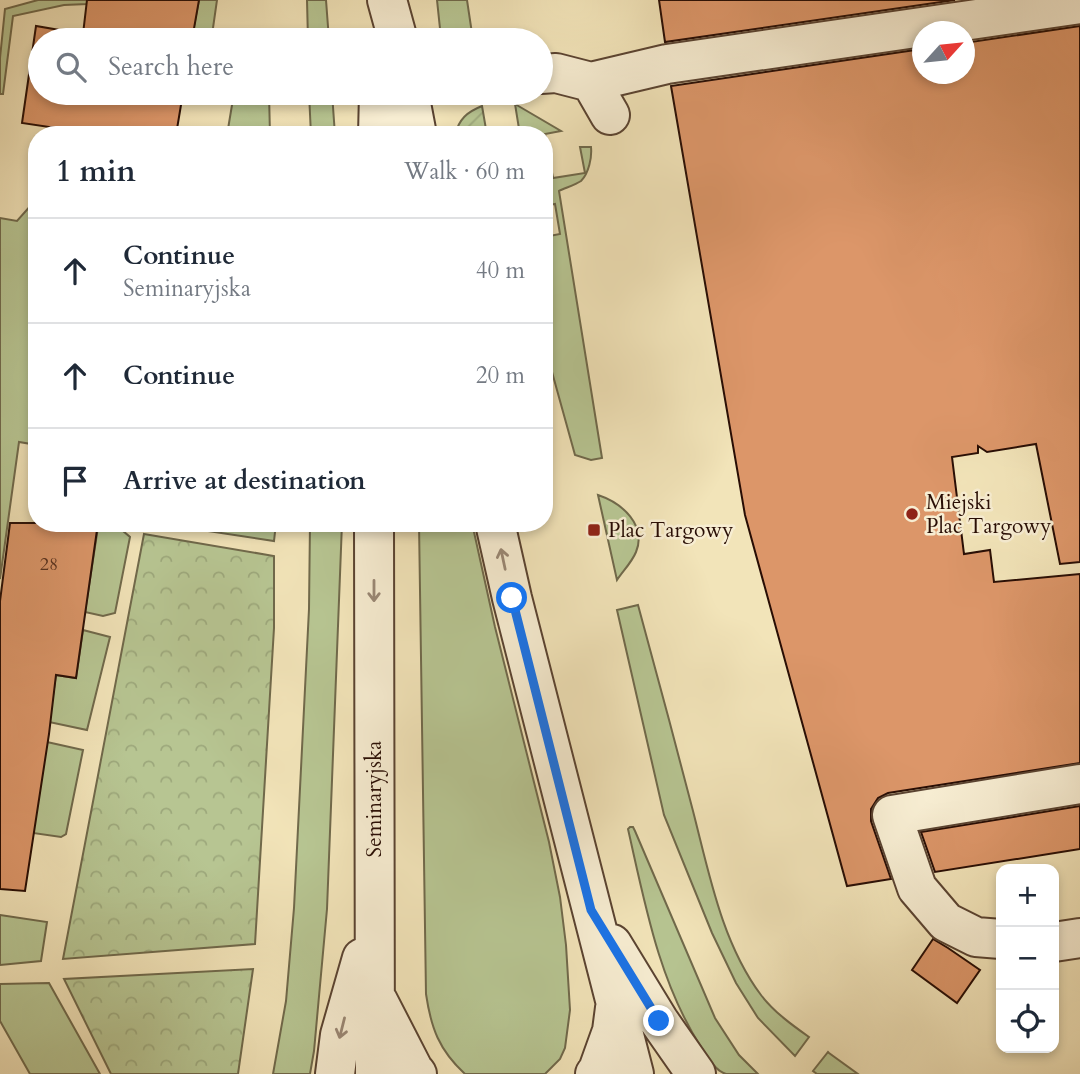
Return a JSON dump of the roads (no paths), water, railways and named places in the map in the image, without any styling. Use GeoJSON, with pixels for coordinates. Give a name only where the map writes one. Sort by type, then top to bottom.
{"type":"FeatureCollection","features":[{"type":"Feature","properties":{"kind":"street"},"geometry":{"type":"LineString","coordinates":[[380,28],[381,0]]}},
{"type":"Feature","properties":{"kind":"street"},"geometry":{"type":"LineString","coordinates":[[387,0],[395,28]]}},
{"type":"Feature","properties":{"kind":"street"},"geometry":{"type":"LineString","coordinates":[[553,73],[590,82],[667,64],[1080,4]]}},
{"type":"Feature","properties":{"kind":"street"},"geometry":{"type":"LineString","coordinates":[[590,82],[610,115]]}},
{"type":"Feature","properties":{"kind":"street"},"geometry":{"type":"LineString","coordinates":[[377,126],[378,105]]}},
{"type":"Feature","properties":{"kind":"street"},"geometry":{"type":"LineString","coordinates":[[412,105],[416,126]]}},
{"type":"Feature","properties":{"kind":"street","name":"Seminaryjska"},"geometry":{"type":"LineString","coordinates":[[374,532],[376,1074]]}},
{"type":"Feature","properties":{"kind":"street"},"geometry":{"type":"LineString","coordinates":[[497,532],[634,1074]]}},
{"type":"Feature","properties":{"kind":"street"},"geometry":{"type":"LineString","coordinates":[[996,939],[976,937],[946,922],[916,888],[892,815],[1080,784]]}},
{"type":"Feature","properties":{"kind":"street"},"geometry":{"type":"LineString","coordinates":[[591,910],[659,1021],[696,1074]]}},
{"type":"Feature","properties":{"kind":"street"},"geometry":{"type":"LineString","coordinates":[[335,1074],[340,1035],[374,916]]}},
{"type":"Feature","properties":{"kind":"street"},"geometry":{"type":"LineString","coordinates":[[1059,941],[1080,938]]}},
{"type":"Feature","properties":{"kind":"street"},"geometry":{"type":"LineString","coordinates":[[375,996],[417,1074]]}},
{"type":"Feature","properties":{"kind":"street"},"geometry":{"type":"LineString","coordinates":[[595,1074],[612,1031],[616,1006]]}},
{"type":"Feature","properties":{"kind":"place","name":"Miejski Plac Targowy"},"geometry":{"type":"Point","coordinates":[912,514]}},
{"type":"Feature","properties":{"kind":"place","name":"Plac Targowy"},"geometry":{"type":"Point","coordinates":[594,530]}}]}
